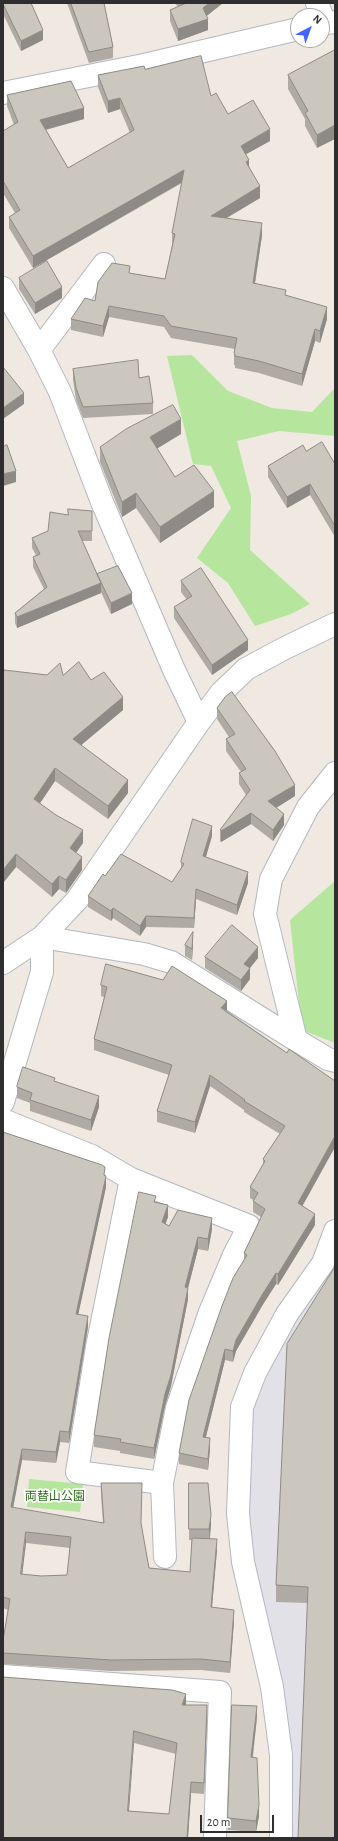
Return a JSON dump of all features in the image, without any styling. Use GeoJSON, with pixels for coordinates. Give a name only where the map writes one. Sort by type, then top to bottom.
{"type":"FeatureCollection","features":[{"type":"Feature","properties":{"kind":"street"},"geometry":{"type":"LineString","coordinates":[[3,93],[144,65],[290,31]]}},
{"type":"Feature","properties":{"kind":"street"},"geometry":{"type":"LineString","coordinates":[[39,350],[104,264]]}},
{"type":"Feature","properties":{"kind":"street"},"geometry":{"type":"LineString","coordinates":[[3,288],[39,350],[60,392],[102,502],[174,670],[199,722]]}},
{"type":"Feature","properties":{"kind":"street"},"geometry":{"type":"LineString","coordinates":[[3,963],[42,937],[77,900],[199,722],[221,693],[246,669],[335,624]]}},
{"type":"Feature","properties":{"kind":"street"},"geometry":{"type":"LineString","coordinates":[[296,1040],[265,914],[271,879],[308,807],[335,773]]}},
{"type":"Feature","properties":{"kind":"street"},"geometry":{"type":"LineString","coordinates":[[42,937],[144,954],[171,962],[296,1040],[328,1059],[335,1061]]}},
{"type":"Feature","properties":{"kind":"street"},"geometry":{"type":"LineString","coordinates":[[3,1102],[42,972],[42,937]]}},
{"type":"Feature","properties":{"kind":"street"},"geometry":{"type":"LineString","coordinates":[[3,1120],[92,1156],[130,1179],[249,1226],[234,1255],[210,1312],[177,1408],[162,1483],[165,1557]]}},
{"type":"Feature","properties":{"kind":"street"},"geometry":{"type":"LineString","coordinates":[[130,1179],[97,1347],[77,1472],[162,1483]]}},
{"type":"Feature","properties":{"kind":"street"},"geometry":{"type":"LineString","coordinates":[[281,1838],[281,1755],[272,1687],[242,1562],[238,1514],[242,1407],[255,1373],[287,1314],[323,1263],[335,1231]]}},
{"type":"Feature","properties":{"kind":"street"},"geometry":{"type":"LineString","coordinates":[[3,1676],[220,1692],[215,1838]]}},
{"type":"Feature","properties":{"kind":"shaded area"},"geometry":{"type":"Polygon","coordinates":[[[335,1252],[335,1838],[288,1838],[249,1559],[251,1411],[271,1361],[335,1252]]]}},
{"type":"Feature","properties":{"kind":"green space"},"geometry":{"type":"Polygon","coordinates":[[[192,355],[228,391],[272,408],[312,412],[335,388],[335,436],[279,431],[237,441],[251,496],[250,550],[310,604],[291,614],[255,626],[228,583],[197,558],[231,508],[211,466],[193,464],[167,356],[192,355]]]}},
{"type":"Feature","properties":{"kind":"green space"},"geometry":{"type":"Polygon","coordinates":[[[335,881],[335,1043],[302,1030],[290,920],[335,881]]]}},
{"type":"Feature","properties":{"kind":"green space","name":"両替山公園"},"geometry":{"type":"Polygon","coordinates":[[[29,1479],[83,1484],[80,1512],[27,1507],[29,1479]]]}},
{"type":"Feature","properties":{"kind":"building"},"geometry":{"type":"Polygon","coordinates":[[[3,3],[31,3],[43,30],[21,41],[3,3]]]}},
{"type":"Feature","properties":{"kind":"building"},"geometry":{"type":"Polygon","coordinates":[[[71,3],[104,3],[113,47],[89,52],[71,3]]]}},
{"type":"Feature","properties":{"kind":"building"},"geometry":{"type":"Polygon","coordinates":[[[183,3],[209,3],[203,8],[208,19],[178,29],[170,10],[184,4],[183,3]]]}},
{"type":"Feature","properties":{"kind":"building"},"geometry":{"type":"Polygon","coordinates":[[[335,50],[335,125],[317,135],[305,113],[308,111],[288,75],[335,50]]]}},
{"type":"Feature","properties":{"kind":"building"},"geometry":{"type":"Polygon","coordinates":[[[201,56],[211,96],[216,93],[228,114],[253,100],[270,129],[241,146],[249,160],[246,162],[260,186],[211,216],[262,223],[253,283],[286,290],[285,295],[327,307],[320,331],[315,329],[302,374],[259,361],[235,356],[234,353],[237,338],[171,326],[164,316],[109,306],[103,326],[71,319],[85,298],[95,301],[98,282],[112,263],[130,266],[129,273],[165,279],[175,234],[172,233],[184,170],[33,256],[9,217],[20,210],[3,181],[3,131],[18,122],[7,95],[71,81],[84,108],[40,120],[68,168],[134,130],[120,98],[108,101],[98,75],[144,66],[145,69],[201,56]]]}},
{"type":"Feature","properties":{"kind":"building"},"geometry":{"type":"Polygon","coordinates":[[[47,261],[62,287],[35,303],[19,278],[47,261]]]}},
{"type":"Feature","properties":{"kind":"building"},"geometry":{"type":"Polygon","coordinates":[[[138,360],[139,378],[149,376],[153,403],[83,407],[76,388],[73,369],[138,360]]]}},
{"type":"Feature","properties":{"kind":"building"},"geometry":{"type":"Polygon","coordinates":[[[3,367],[24,393],[3,408],[3,367]]]}},
{"type":"Feature","properties":{"kind":"building"},"geometry":{"type":"Polygon","coordinates":[[[173,405],[181,419],[150,437],[175,477],[194,465],[214,491],[160,527],[136,493],[122,502],[100,447],[126,429],[173,405]]]}},
{"type":"Feature","properties":{"kind":"building"},"geometry":{"type":"Polygon","coordinates":[[[322,442],[335,464],[335,526],[310,484],[287,497],[268,466],[303,445],[306,451],[322,442]]]}},
{"type":"Feature","properties":{"kind":"building"},"geometry":{"type":"Polygon","coordinates":[[[7,445],[16,471],[3,474],[3,447],[7,445]]]}},
{"type":"Feature","properties":{"kind":"building"},"geometry":{"type":"Polygon","coordinates":[[[68,509],[92,511],[92,531],[78,531],[101,583],[17,617],[15,613],[47,587],[33,557],[40,554],[32,538],[48,531],[50,512],[68,515],[68,509]]]}},
{"type":"Feature","properties":{"kind":"building"},"geometry":{"type":"Polygon","coordinates":[[[118,566],[132,593],[111,603],[97,574],[118,566]]]}},
{"type":"Feature","properties":{"kind":"building"},"geometry":{"type":"Polygon","coordinates":[[[201,568],[248,640],[212,665],[174,607],[192,596],[181,581],[201,568]]]}},
{"type":"Feature","properties":{"kind":"building"},"geometry":{"type":"Polygon","coordinates":[[[79,662],[91,680],[104,672],[123,697],[73,739],[128,780],[108,806],[55,768],[34,799],[56,815],[83,830],[70,848],[82,857],[66,880],[59,876],[52,884],[16,854],[3,870],[3,676],[4,670],[47,675],[60,663],[63,675],[79,662]]]}},
{"type":"Feature","properties":{"kind":"building"},"geometry":{"type":"Polygon","coordinates":[[[232,692],[275,751],[295,785],[268,801],[284,814],[273,830],[251,813],[221,831],[220,830],[250,790],[239,773],[246,769],[226,739],[235,734],[217,708],[225,697],[232,692]]]}},
{"type":"Feature","properties":{"kind":"building"},"geometry":{"type":"Polygon","coordinates":[[[193,819],[212,826],[203,856],[248,872],[237,905],[196,889],[194,918],[146,916],[140,926],[113,908],[111,911],[88,896],[103,874],[105,876],[121,854],[172,882],[184,864],[181,862],[193,819]]]}},
{"type":"Feature","properties":{"kind":"building"},"geometry":{"type":"Polygon","coordinates":[[[232,925],[258,947],[244,964],[250,968],[241,980],[205,957],[232,925]]]}},
{"type":"Feature","properties":{"kind":"building"},"geometry":{"type":"Polygon","coordinates":[[[193,932],[192,949],[185,945],[193,932]]]}},
{"type":"Feature","properties":{"kind":"building"},"geometry":{"type":"Polygon","coordinates":[[[106,964],[163,980],[172,966],[227,1001],[221,1008],[287,1053],[289,1049],[335,1081],[335,1136],[298,1203],[315,1214],[278,1274],[276,1273],[262,1295],[236,1340],[233,1351],[225,1349],[203,1437],[210,1438],[208,1459],[179,1453],[189,1400],[233,1278],[247,1255],[244,1253],[265,1209],[253,1201],[258,1193],[250,1187],[265,1161],[263,1159],[285,1126],[244,1101],[245,1100],[210,1075],[195,1122],[157,1111],[172,1065],[94,1039],[107,987],[101,985],[106,964]]]}},
{"type":"Feature","properties":{"kind":"building"},"geometry":{"type":"Polygon","coordinates":[[[23,1067],[55,1078],[54,1081],[99,1096],[91,1120],[30,1100],[32,1093],[17,1087],[23,1067]]]}},
{"type":"Feature","properties":{"kind":"building"},"geometry":{"type":"Polygon","coordinates":[[[3,1132],[102,1165],[105,1167],[104,1175],[106,1176],[76,1314],[88,1316],[69,1432],[60,1431],[56,1452],[22,1449],[11,1507],[104,1523],[101,1483],[142,1483],[141,1523],[149,1568],[190,1572],[192,1538],[217,1539],[211,1607],[234,1610],[230,1662],[201,1659],[111,1660],[3,1653],[3,1640],[10,1599],[3,1597],[3,1132]],[[26,1532],[21,1574],[41,1576],[67,1575],[71,1537],[26,1532]]]}},
{"type":"Feature","properties":{"kind":"building"},"geometry":{"type":"Polygon","coordinates":[[[139,1192],[156,1196],[154,1202],[168,1205],[162,1222],[169,1226],[178,1210],[212,1218],[208,1239],[198,1237],[185,1287],[188,1288],[171,1375],[165,1394],[154,1448],[120,1442],[121,1439],[94,1435],[109,1338],[139,1192]]]}},
{"type":"Feature","properties":{"kind":"building"},"geometry":{"type":"Polygon","coordinates":[[[335,1267],[335,1838],[298,1838],[308,1587],[276,1585],[287,1344],[335,1267]]]}},
{"type":"Feature","properties":{"kind":"building"},"geometry":{"type":"Polygon","coordinates":[[[189,1483],[208,1483],[211,1515],[209,1529],[189,1529],[189,1483]]]}},
{"type":"Feature","properties":{"kind":"building"},"geometry":{"type":"Polygon","coordinates":[[[3,1677],[172,1690],[186,1694],[182,1705],[207,1705],[204,1783],[191,1782],[187,1838],[3,1838],[3,1677]],[[134,1731],[128,1811],[169,1814],[177,1743],[134,1731]]]}},
{"type":"Feature","properties":{"kind":"building"},"geometry":{"type":"Polygon","coordinates":[[[232,1705],[257,1706],[251,1757],[257,1758],[259,1805],[256,1821],[228,1818],[232,1705]]]}}]}
